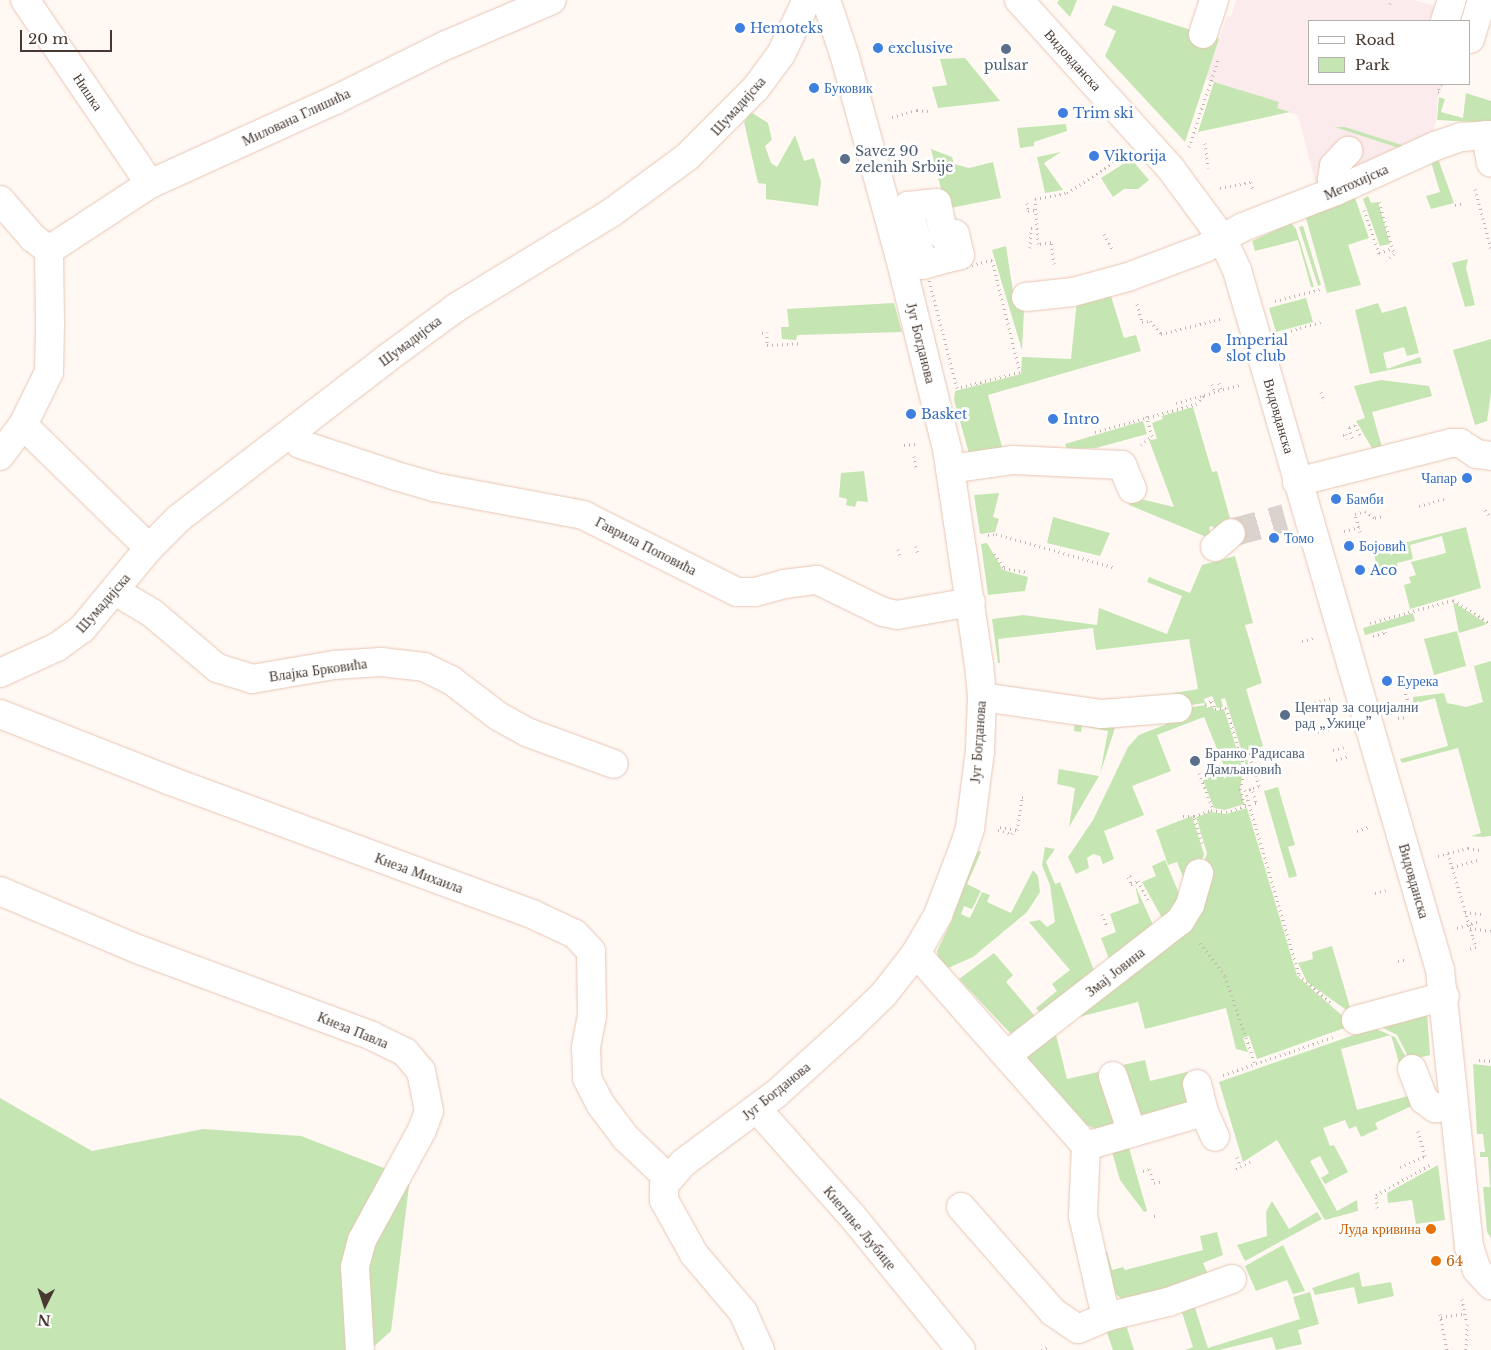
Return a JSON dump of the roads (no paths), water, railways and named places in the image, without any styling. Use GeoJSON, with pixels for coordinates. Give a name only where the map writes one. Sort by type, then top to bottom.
{"type":"FeatureCollection","features":[{"type":"Feature","properties":{"kind":"street","name":"Нишка"},"geometry":{"type":"LineString","coordinates":[[25,0],[150,184]]}},
{"type":"Feature","properties":{"kind":"street","name":"Милована Глишића"},"geometry":{"type":"LineString","coordinates":[[49,250],[150,184],[335,100],[444,46],[552,0]]}},
{"type":"Feature","properties":{"kind":"street","name":"Шумадијска"},"geometry":{"type":"LineString","coordinates":[[0,673],[68,641],[115,591],[149,548],[179,518],[457,307],[611,213],[668,173],[744,102],[761,35],[807,0]]}},
{"type":"Feature","properties":{"kind":"street","name":"Југ Богданова"},"geometry":{"type":"LineString","coordinates":[[668,1178],[705,1145],[757,1109],[884,994],[916,953],[938,915],[970,828],[980,751],[982,697],[971,602],[929,456],[901,220],[826,0]]}},
{"type":"Feature","properties":{"kind":"street","name":"Видовданска"},"geometry":{"type":"LineString","coordinates":[[1019,0],[1161,157],[1222,238],[1237,270],[1297,482],[1295,515],[1428,928],[1445,996],[1454,1107],[1469,1247],[1477,1270],[1491,1285]]}},
{"type":"Feature","properties":{"kind":"street"},"geometry":{"type":"LineString","coordinates":[[1212,44],[1214,0]]}},
{"type":"Feature","properties":{"kind":"street"},"geometry":{"type":"LineString","coordinates":[[1445,20],[1452,0]]}},
{"type":"Feature","properties":{"kind":"street"},"geometry":{"type":"LineString","coordinates":[[1471,35],[1480,3]]}},
{"type":"Feature","properties":{"kind":"street"},"geometry":{"type":"LineString","coordinates":[[1488,135],[1491,163]]}},
{"type":"Feature","properties":{"kind":"street","name":"Метохијска"},"geometry":{"type":"LineString","coordinates":[[1222,238],[1336,191],[1444,142],[1488,135]]}},
{"type":"Feature","properties":{"kind":"street"},"geometry":{"type":"LineString","coordinates":[[1336,191],[1332,179],[1334,166],[1348,151]]}},
{"type":"Feature","properties":{"kind":"street"},"geometry":{"type":"LineString","coordinates":[[0,200],[33,238],[49,250],[49,372],[23,425],[0,456]]}},
{"type":"Feature","properties":{"kind":"street"},"geometry":{"type":"LineString","coordinates":[[901,220],[929,219],[934,237]]}},
{"type":"Feature","properties":{"kind":"street"},"geometry":{"type":"LineString","coordinates":[[1026,297],[1073,292],[1128,277],[1205,248],[1222,238]]}},
{"type":"Feature","properties":{"kind":"street"},"geometry":{"type":"LineString","coordinates":[[23,425],[149,548]]}},
{"type":"Feature","properties":{"kind":"street","name":"Гаврила Поповића"},"geometry":{"type":"LineString","coordinates":[[294,431],[300,444],[396,476],[434,487],[583,515],[738,592],[755,592],[784,584],[817,580],[841,589],[883,612],[898,615],[971,602]]}},
{"type":"Feature","properties":{"kind":"street"},"geometry":{"type":"LineString","coordinates":[[1297,482],[1451,443],[1460,443],[1477,454],[1491,456]]}},
{"type":"Feature","properties":{"kind":"street"},"geometry":{"type":"LineString","coordinates":[[929,456],[1122,465],[1132,489]]}},
{"type":"Feature","properties":{"kind":"street","name":"Влајка Брковића"},"geometry":{"type":"LineString","coordinates":[[115,591],[152,613],[217,668],[252,679],[334,665],[381,662],[424,667],[451,680],[498,716],[529,733],[614,764]]}},
{"type":"Feature","properties":{"kind":"street"},"geometry":{"type":"LineString","coordinates":[[982,697],[1102,714],[1178,708]]}},
{"type":"Feature","properties":{"kind":"street","name":"Кнеза Михаила"},"geometry":{"type":"LineString","coordinates":[[0,714],[168,780],[534,915],[575,934],[591,951],[592,1016],[586,1047],[587,1078],[601,1105],[626,1138],[668,1178]]}},
{"type":"Feature","properties":{"kind":"street","name":"Змај Јовина"},"geometry":{"type":"LineString","coordinates":[[1008,1055],[1180,921],[1190,905],[1202,863]]}},
{"type":"Feature","properties":{"kind":"street","name":"Кнеза Павла"},"geometry":{"type":"LineString","coordinates":[[0,891],[140,950],[372,1036],[405,1052],[421,1071],[429,1111],[422,1130],[362,1240],[355,1267],[360,1350]]}},
{"type":"Feature","properties":{"kind":"street"},"geometry":{"type":"LineString","coordinates":[[916,953],[1008,1055],[1086,1146],[1083,1216],[1106,1317]]}},
{"type":"Feature","properties":{"kind":"street"},"geometry":{"type":"LineString","coordinates":[[1346,1014],[1445,996]]}},
{"type":"Feature","properties":{"kind":"street"},"geometry":{"type":"LineString","coordinates":[[1412,1068],[1424,1100],[1435,1108],[1454,1107]]}},
{"type":"Feature","properties":{"kind":"street"},"geometry":{"type":"LineString","coordinates":[[1113,1076],[1132,1133]]}},
{"type":"Feature","properties":{"kind":"street"},"geometry":{"type":"LineString","coordinates":[[1197,1084],[1204,1112],[1215,1137]]}},
{"type":"Feature","properties":{"kind":"street","name":"Кнегиње Љубице"},"geometry":{"type":"LineString","coordinates":[[757,1109],[853,1217],[961,1350]]}},
{"type":"Feature","properties":{"kind":"street"},"geometry":{"type":"LineString","coordinates":[[1086,1146],[1204,1112]]}},
{"type":"Feature","properties":{"kind":"street"},"geometry":{"type":"LineString","coordinates":[[668,1178],[664,1185],[664,1200],[694,1254],[743,1312],[760,1350]]}},
{"type":"Feature","properties":{"kind":"street"},"geometry":{"type":"LineString","coordinates":[[961,1207],[1066,1324],[1083,1329],[1106,1317],[1168,1302],[1232,1279]]}},
{"type":"Feature","properties":{"kind":"tunnel"},"geometry":{"type":"LineString","coordinates":[[1231,533],[1285,518]]}},
{"type":"Feature","properties":{"kind":"place","name":"Hemoteks"},"geometry":{"type":"Point","coordinates":[740,28]}},
{"type":"Feature","properties":{"kind":"place","name":"exclusive"},"geometry":{"type":"Point","coordinates":[878,48]}},
{"type":"Feature","properties":{"kind":"place","name":"pulsar"},"geometry":{"type":"Point","coordinates":[1006,49]}},
{"type":"Feature","properties":{"kind":"place","name":"Буковик"},"geometry":{"type":"Point","coordinates":[814,88]}},
{"type":"Feature","properties":{"kind":"place","name":"Trim ski"},"geometry":{"type":"Point","coordinates":[1063,113]}},
{"type":"Feature","properties":{"kind":"place","name":"Viktorija"},"geometry":{"type":"Point","coordinates":[1094,156]}},
{"type":"Feature","properties":{"kind":"place","name":"Savez 90 zelenih Srbije"},"geometry":{"type":"Point","coordinates":[845,159]}},
{"type":"Feature","properties":{"kind":"place","name":"Imperial slot club"},"geometry":{"type":"Point","coordinates":[1216,348]}},
{"type":"Feature","properties":{"kind":"place","name":"Basket"},"geometry":{"type":"Point","coordinates":[911,414]}},
{"type":"Feature","properties":{"kind":"place","name":"Intro"},"geometry":{"type":"Point","coordinates":[1053,419]}},
{"type":"Feature","properties":{"kind":"place","name":"Чапар"},"geometry":{"type":"Point","coordinates":[1467,478]}},
{"type":"Feature","properties":{"kind":"place","name":"Бамби"},"geometry":{"type":"Point","coordinates":[1336,499]}},
{"type":"Feature","properties":{"kind":"place","name":"Томо"},"geometry":{"type":"Point","coordinates":[1274,538]}},
{"type":"Feature","properties":{"kind":"place","name":"Бојовић"},"geometry":{"type":"Point","coordinates":[1349,546]}},
{"type":"Feature","properties":{"kind":"place","name":"Aco"},"geometry":{"type":"Point","coordinates":[1360,570]}},
{"type":"Feature","properties":{"kind":"place","name":"Еурека"},"geometry":{"type":"Point","coordinates":[1387,681]}},
{"type":"Feature","properties":{"kind":"place","name":"Центар за социјални рад „Ужице”"},"geometry":{"type":"Point","coordinates":[1285,715]}},
{"type":"Feature","properties":{"kind":"place","name":"Бранко Радисава Дамљановић"},"geometry":{"type":"Point","coordinates":[1195,761]}},
{"type":"Feature","properties":{"kind":"place","name":"Луда кривина"},"geometry":{"type":"Point","coordinates":[1431,1229]}},
{"type":"Feature","properties":{"kind":"place","name":"64"},"geometry":{"type":"Point","coordinates":[1436,1261]}}]}
